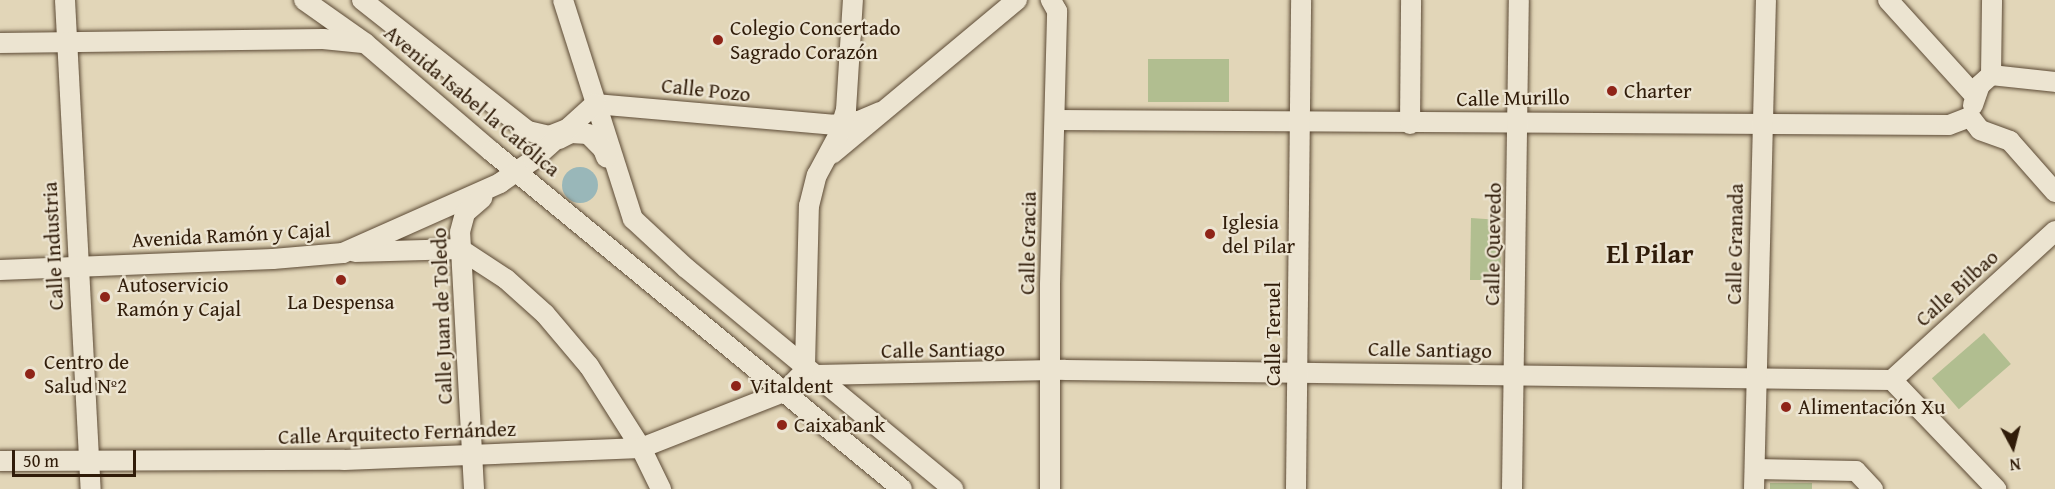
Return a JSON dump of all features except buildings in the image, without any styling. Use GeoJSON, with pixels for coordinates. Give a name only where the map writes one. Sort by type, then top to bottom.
{"type":"FeatureCollection","features":[{"type":"Feature","properties":{"kind":"street","name":"Calle Industria"},"geometry":{"type":"LineString","coordinates":[[65,0],[91,489]]}},
{"type":"Feature","properties":{"kind":"street","name":"Avenida Isabel la Católica"},"geometry":{"type":"LineString","coordinates":[[304,0],[365,43],[491,151],[519,171],[902,489]]}},
{"type":"Feature","properties":{"kind":"street"},"geometry":{"type":"LineString","coordinates":[[563,0],[629,210],[643,230],[808,371],[953,489]]}},
{"type":"Feature","properties":{"kind":"street"},"geometry":{"type":"LineString","coordinates":[[784,392],[808,371],[809,206],[821,168],[842,123],[848,96],[853,0]]}},
{"type":"Feature","properties":{"kind":"street"},"geometry":{"type":"LineString","coordinates":[[821,168],[880,112],[1017,0]]}},
{"type":"Feature","properties":{"kind":"street","name":"Calle Gracia"},"geometry":{"type":"LineString","coordinates":[[1050,489],[1057,11],[1051,0]]}},
{"type":"Feature","properties":{"kind":"street","name":"Calle Teruel"},"geometry":{"type":"LineString","coordinates":[[1296,489],[1300,0]]}},
{"type":"Feature","properties":{"kind":"street"},"geometry":{"type":"LineString","coordinates":[[1410,0],[1410,124]]}},
{"type":"Feature","properties":{"kind":"street","name":"Calle Quevedo"},"geometry":{"type":"LineString","coordinates":[[1512,489],[1519,0]]}},
{"type":"Feature","properties":{"kind":"street","name":"Calle Granada"},"geometry":{"type":"LineString","coordinates":[[1754,489],[1766,0]]}},
{"type":"Feature","properties":{"kind":"street"},"geometry":{"type":"LineString","coordinates":[[1888,0],[1975,96]]}},
{"type":"Feature","properties":{"kind":"street"},"geometry":{"type":"LineString","coordinates":[[1992,0],[1991,75],[1980,85],[1970,117],[1980,130],[2010,141],[2055,192]]}},
{"type":"Feature","properties":{"kind":"street","name":"Avenida Isabel la Católica"},"geometry":{"type":"LineString","coordinates":[[376,4],[528,131],[549,136],[579,132],[588,134],[601,146],[622,203],[629,210]]}},
{"type":"Feature","properties":{"kind":"street"},"geometry":{"type":"LineString","coordinates":[[0,43],[323,39],[365,43]]}},
{"type":"Feature","properties":{"kind":"street"},"geometry":{"type":"LineString","coordinates":[[1991,75],[2055,82]]}},
{"type":"Feature","properties":{"kind":"street","name":"Calle Pozo"},"geometry":{"type":"LineString","coordinates":[[595,104],[811,124],[859,121],[880,112]]}},
{"type":"Feature","properties":{"kind":"street","name":"Avenida Ramón y Cajal"},"geometry":{"type":"LineString","coordinates":[[0,270],[273,260],[343,253],[495,186],[519,171],[595,104]]}},
{"type":"Feature","properties":{"kind":"street","name":"Calle Murillo"},"geometry":{"type":"LineString","coordinates":[[1055,120],[1410,124],[1519,121],[1949,125],[1970,117]]}},
{"type":"Feature","properties":{"kind":"street"},"geometry":{"type":"LineString","coordinates":[[491,151],[500,172],[495,186]]}},
{"type":"Feature","properties":{"kind":"street","name":"Calle Juan de Toledo"},"geometry":{"type":"LineString","coordinates":[[474,489],[460,224],[465,213],[495,186]]}},
{"type":"Feature","properties":{"kind":"street","name":"Calle Bilbao"},"geometry":{"type":"LineString","coordinates":[[1892,380],[2055,231]]}},
{"type":"Feature","properties":{"kind":"street"},"geometry":{"type":"LineString","coordinates":[[343,253],[460,249],[506,279],[545,314],[589,366],[641,448],[661,489]]}},
{"type":"Feature","properties":{"kind":"street","name":"Calle Santiago"},"geometry":{"type":"LineString","coordinates":[[808,371],[1298,372],[1892,380]]}},
{"type":"Feature","properties":{"kind":"street"},"geometry":{"type":"LineString","coordinates":[[1892,380],[1996,489]]}},
{"type":"Feature","properties":{"kind":"street","name":"Calle Arquitecto Fernández"},"geometry":{"type":"LineString","coordinates":[[0,461],[344,460],[641,448],[784,392]]}},
{"type":"Feature","properties":{"kind":"street"},"geometry":{"type":"LineString","coordinates":[[1755,469],[1856,471],[1873,489]]}},
{"type":"Feature","properties":{"kind":"green space"},"geometry":{"type":"Polygon","coordinates":[[[1148,59],[1229,59],[1229,102],[1148,102],[1148,59]]]}},
{"type":"Feature","properties":{"kind":"green space"},"geometry":{"type":"Polygon","coordinates":[[[1471,218],[1500,220],[1501,275],[1496,280],[1470,280],[1471,218]]]}},
{"type":"Feature","properties":{"kind":"green space"},"geometry":{"type":"Polygon","coordinates":[[[1984,333],[2011,364],[1959,409],[1932,378],[1984,333]]]}},
{"type":"Feature","properties":{"kind":"green space"},"geometry":{"type":"Polygon","coordinates":[[[1770,483],[1812,483],[1812,489],[1770,489],[1770,483]]]}},
{"type":"Feature","properties":{"kind":"water"},"geometry":{"type":"Polygon","coordinates":[[[580,167],[593,172],[598,185],[593,198],[580,203],[567,198],[562,185],[567,172],[580,167]]]}},
{"type":"Feature","properties":{"kind":"place","name":"Colegio Concertado Sagrado Corazón"},"geometry":{"type":"Point","coordinates":[718,40]}},
{"type":"Feature","properties":{"kind":"place","name":"Charter"},"geometry":{"type":"Point","coordinates":[1612,91]}},
{"type":"Feature","properties":{"kind":"place","name":"Iglesia del Pilar"},"geometry":{"type":"Point","coordinates":[1210,234]}},
{"type":"Feature","properties":{"kind":"place","name":"La Despensa"},"geometry":{"type":"Point","coordinates":[341,280]}},
{"type":"Feature","properties":{"kind":"place","name":"Autoservicio Ramón y Cajal"},"geometry":{"type":"Point","coordinates":[105,297]}},
{"type":"Feature","properties":{"kind":"place","name":"Centro de Salud Nº2"},"geometry":{"type":"Point","coordinates":[30,374]}},
{"type":"Feature","properties":{"kind":"place","name":"Vitaldent"},"geometry":{"type":"Point","coordinates":[736,386]}},
{"type":"Feature","properties":{"kind":"place","name":"Alimentación Xu"},"geometry":{"type":"Point","coordinates":[1786,407]}},
{"type":"Feature","properties":{"kind":"place","name":"Caixabank"},"geometry":{"type":"Point","coordinates":[782,425]}},
{"type":"Feature","properties":{"kind":"district","name":"El Pilar"},"geometry":{"type":"Point","coordinates":[1650,254]}}]}
